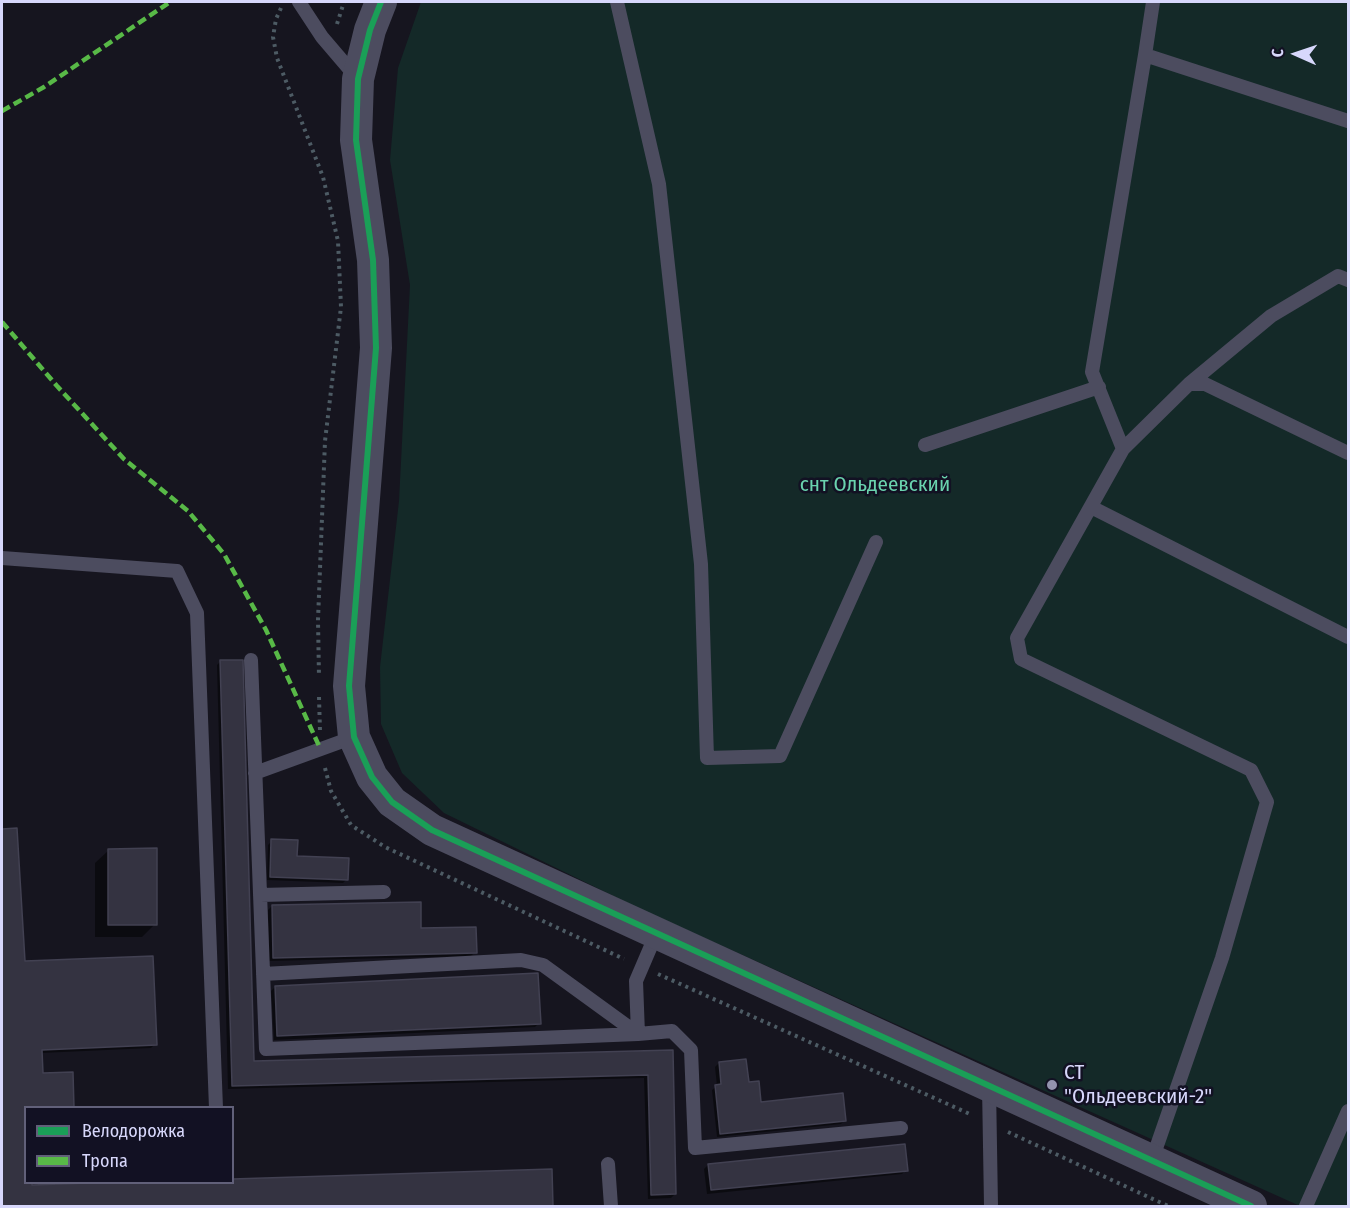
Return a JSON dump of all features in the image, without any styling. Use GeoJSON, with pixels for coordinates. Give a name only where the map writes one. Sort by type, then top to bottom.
{"type":"FeatureCollection","features":[{"type":"Feature","properties":{"kind":"street"},"geometry":{"type":"LineString","coordinates":[[381,2],[370,30],[358,80],[356,140],[373,260],[376,348],[349,686],[354,737],[372,777],[392,802],[432,830],[1251,1206]]}},
{"type":"Feature","properties":{"kind":"lane"},"geometry":{"type":"LineString","coordinates":[[299,2],[322,37],[358,80]]}},
{"type":"Feature","properties":{"kind":"lane"},"geometry":{"type":"LineString","coordinates":[[617,2],[659,184],[701,564],[706,758],[780,756],[876,542]]}},
{"type":"Feature","properties":{"kind":"lane"},"geometry":{"type":"LineString","coordinates":[[1123,449],[1092,372],[1146,56],[1153,2]]}},
{"type":"Feature","properties":{"kind":"lane"},"geometry":{"type":"LineString","coordinates":[[1146,56],[1348,121]]}},
{"type":"Feature","properties":{"kind":"lane"},"geometry":{"type":"LineString","coordinates":[[1152,1161],[1222,958],[1267,802],[1251,770],[1021,659],[1017,638],[1123,449],[1189,384],[1271,316],[1338,276],[1348,280]]}},
{"type":"Feature","properties":{"kind":"lane"},"geometry":{"type":"LineString","coordinates":[[1189,384],[1206,384],[1348,453]]}},
{"type":"Feature","properties":{"kind":"lane"},"geometry":{"type":"LineString","coordinates":[[925,445],[1099,387]]}},
{"type":"Feature","properties":{"kind":"lane"},"geometry":{"type":"LineString","coordinates":[[1091,507],[1348,637]]}},
{"type":"Feature","properties":{"kind":"lane"},"geometry":{"type":"LineString","coordinates":[[2,558],[177,571],[197,613],[216,1106]]}},
{"type":"Feature","properties":{"kind":"lane"},"geometry":{"type":"LineString","coordinates":[[251,660],[266,1049],[672,1031],[691,1050],[694,1148],[901,1128]]}},
{"type":"Feature","properties":{"kind":"lane"},"geometry":{"type":"LineString","coordinates":[[255,774],[354,737]]}},
{"type":"Feature","properties":{"kind":"lane"},"geometry":{"type":"LineString","coordinates":[[260,895],[384,892]]}},
{"type":"Feature","properties":{"kind":"lane"},"geometry":{"type":"LineString","coordinates":[[638,1034],[636,981],[657,932]]}},
{"type":"Feature","properties":{"kind":"lane"},"geometry":{"type":"LineString","coordinates":[[263,974],[521,960],[543,966],[638,1034]]}},
{"type":"Feature","properties":{"kind":"lane"},"geometry":{"type":"LineString","coordinates":[[989,1086],[992,1206]]}},
{"type":"Feature","properties":{"kind":"lane"},"geometry":{"type":"LineString","coordinates":[[1306,1206],[1348,1111]]}},
{"type":"Feature","properties":{"kind":"lane"},"geometry":{"type":"LineString","coordinates":[[608,1164],[610,1206]]}},
{"type":"Feature","properties":{"kind":"path"},"geometry":{"type":"LineString","coordinates":[[284,2],[276,19],[273,37],[277,58],[323,177],[338,241],[341,307],[325,441],[318,620],[319,678]]}},
{"type":"Feature","properties":{"kind":"path"},"geometry":{"type":"LineString","coordinates":[[319,690],[320,748]]}},
{"type":"Feature","properties":{"kind":"path"},"geometry":{"type":"LineString","coordinates":[[990,1123],[1168,1206]]}},
{"type":"Feature","properties":{"kind":"green space","name":"снт Ольдеевский"},"geometry":{"type":"Polygon","coordinates":[[[421,2],[1348,2],[1348,1206],[1300,1206],[638,908],[444,813],[402,773],[381,724],[380,667],[399,501],[410,285],[390,160],[398,68],[421,2]]]}},
{"type":"Feature","properties":{"kind":"building"},"geometry":{"type":"Polygon","coordinates":[[[220,660],[243,660],[254,1061],[673,1050],[676,1194],[651,1195],[648,1075],[232,1086],[220,660]]]}},
{"type":"Feature","properties":{"kind":"building"},"geometry":{"type":"Polygon","coordinates":[[[17,828],[25,961],[153,956],[157,1045],[42,1050],[43,1073],[73,1072],[74,1106],[24,1106],[24,1184],[234,1184],[234,1179],[552,1169],[553,1206],[2,1206],[2,829],[17,828]]]}},
{"type":"Feature","properties":{"kind":"building"},"geometry":{"type":"Polygon","coordinates":[[[271,839],[298,840],[297,856],[349,858],[348,880],[270,877],[271,839]]]}},
{"type":"Feature","properties":{"kind":"building"},"geometry":{"type":"Polygon","coordinates":[[[157,848],[157,925],[108,925],[108,849],[157,848]]]}},
{"type":"Feature","properties":{"kind":"building"},"geometry":{"type":"Polygon","coordinates":[[[421,902],[421,928],[476,927],[477,953],[273,958],[272,905],[421,902]]]}},
{"type":"Feature","properties":{"kind":"building"},"geometry":{"type":"Polygon","coordinates":[[[538,973],[541,1024],[277,1036],[275,986],[538,973]]]}},
{"type":"Feature","properties":{"kind":"building"},"geometry":{"type":"Polygon","coordinates":[[[746,1059],[749,1082],[759,1081],[761,1102],[843,1093],[846,1121],[720,1134],[715,1085],[721,1084],[719,1062],[746,1059]]]}},
{"type":"Feature","properties":{"kind":"building"},"geometry":{"type":"Polygon","coordinates":[[[905,1144],[908,1171],[711,1190],[708,1164],[905,1144]]]}},
{"type":"Feature","properties":{"kind":"marked path"},"geometry":{"type":"LineString","coordinates":[[2,111],[44,87],[170,2]]}},
{"type":"Feature","properties":{"kind":"marked path"},"geometry":{"type":"LineString","coordinates":[[2,322],[124,459],[188,511],[224,554],[266,630],[320,748]]}},
{"type":"Feature","properties":{"kind":"cycle path"},"geometry":{"type":"LineString","coordinates":[[381,2],[370,30],[358,79],[356,140],[373,260],[376,348],[349,686],[354,737],[372,777],[392,802],[432,830],[1251,1206]]}},
{"type":"Feature","properties":{"kind":"place","name":"СТ \"Ольдеевский-2\""},"geometry":{"type":"Point","coordinates":[1052,1085]}}]}
